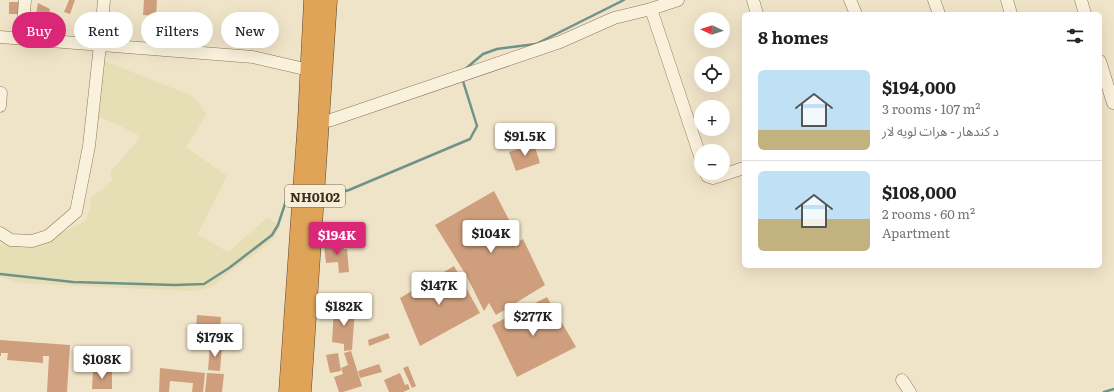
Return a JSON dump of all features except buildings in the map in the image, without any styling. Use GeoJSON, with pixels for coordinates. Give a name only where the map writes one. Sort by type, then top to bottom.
{"type":"FeatureCollection","features":[{"type":"Feature","properties":{"kind":"highway","name":"NH0102"},"geometry":{"type":"LineString","coordinates":[[302,392],[313,121],[309,70],[313,0]]}},
{"type":"Feature","properties":{"kind":"highway","name":"NH0102"},"geometry":{"type":"LineString","coordinates":[[288,392],[313,121],[328,0]]}},
{"type":"Feature","properties":{"kind":"street"},"geometry":{"type":"LineString","coordinates":[[24,12],[25,0]]}},
{"type":"Feature","properties":{"kind":"street"},"geometry":{"type":"LineString","coordinates":[[103,12],[104,0]]}},
{"type":"Feature","properties":{"kind":"street"},"geometry":{"type":"LineString","coordinates":[[313,121],[331,120],[560,42],[614,18],[651,9],[678,0]]}},
{"type":"Feature","properties":{"kind":"street"},"geometry":{"type":"LineString","coordinates":[[752,0],[756,12]]}},
{"type":"Feature","properties":{"kind":"street"},"geometry":{"type":"LineString","coordinates":[[850,0],[855,12]]}},
{"type":"Feature","properties":{"kind":"street"},"geometry":{"type":"LineString","coordinates":[[934,0],[938,12]]}},
{"type":"Feature","properties":{"kind":"street"},"geometry":{"type":"LineString","coordinates":[[1007,0],[1010,12]]}},
{"type":"Feature","properties":{"kind":"street"},"geometry":{"type":"LineString","coordinates":[[1081,0],[1084,12]]}},
{"type":"Feature","properties":{"kind":"street"},"geometry":{"type":"LineString","coordinates":[[651,9],[696,144]]}},
{"type":"Feature","properties":{"kind":"street"},"geometry":{"type":"LineString","coordinates":[[0,37],[12,38]]}},
{"type":"Feature","properties":{"kind":"street"},"geometry":{"type":"LineString","coordinates":[[0,233],[11,240],[32,240],[48,236],[76,212],[89,146],[100,48]]}},
{"type":"Feature","properties":{"kind":"street"},"geometry":{"type":"LineString","coordinates":[[133,48],[253,57],[309,70]]}},
{"type":"Feature","properties":{"kind":"street"},"geometry":{"type":"LineString","coordinates":[[1102,67],[1113,103]]}},
{"type":"Feature","properties":{"kind":"street"},"geometry":{"type":"LineString","coordinates":[[0,106],[1,93]]}},
{"type":"Feature","properties":{"kind":"street"},"geometry":{"type":"LineString","coordinates":[[730,173],[742,169]]}},
{"type":"Feature","properties":{"kind":"street"},"geometry":{"type":"LineString","coordinates":[[902,380],[910,392]]}},
{"type":"Feature","properties":{"kind":"shaded area"},"geometry":{"type":"Polygon","coordinates":[[[102,60],[190,95],[200,104],[206,115],[186,147],[227,176],[198,234],[228,252],[267,218],[281,225],[273,239],[212,287],[192,291],[99,287],[21,283],[0,277],[0,244],[26,245],[62,233],[85,221],[90,210],[91,197],[107,186],[112,180],[110,172],[139,139],[137,134],[103,118],[96,118],[102,60]]]}},
{"type":"Feature","properties":{"kind":"waterway"},"geometry":{"type":"LineString","coordinates":[[464,70],[483,54],[497,49],[536,44],[624,0]]}},
{"type":"Feature","properties":{"kind":"waterway"},"geometry":{"type":"LineString","coordinates":[[322,198],[349,190],[470,139],[477,126],[462,78]]}},
{"type":"Feature","properties":{"kind":"waterway"},"geometry":{"type":"LineString","coordinates":[[0,274],[73,282],[175,285],[204,284],[229,268],[272,235],[278,225],[287,198],[292,196]]}},
{"type":"Feature","properties":{"kind":"waterway"},"geometry":{"type":"LineString","coordinates":[[1104,392],[1114,389]]}}]}
